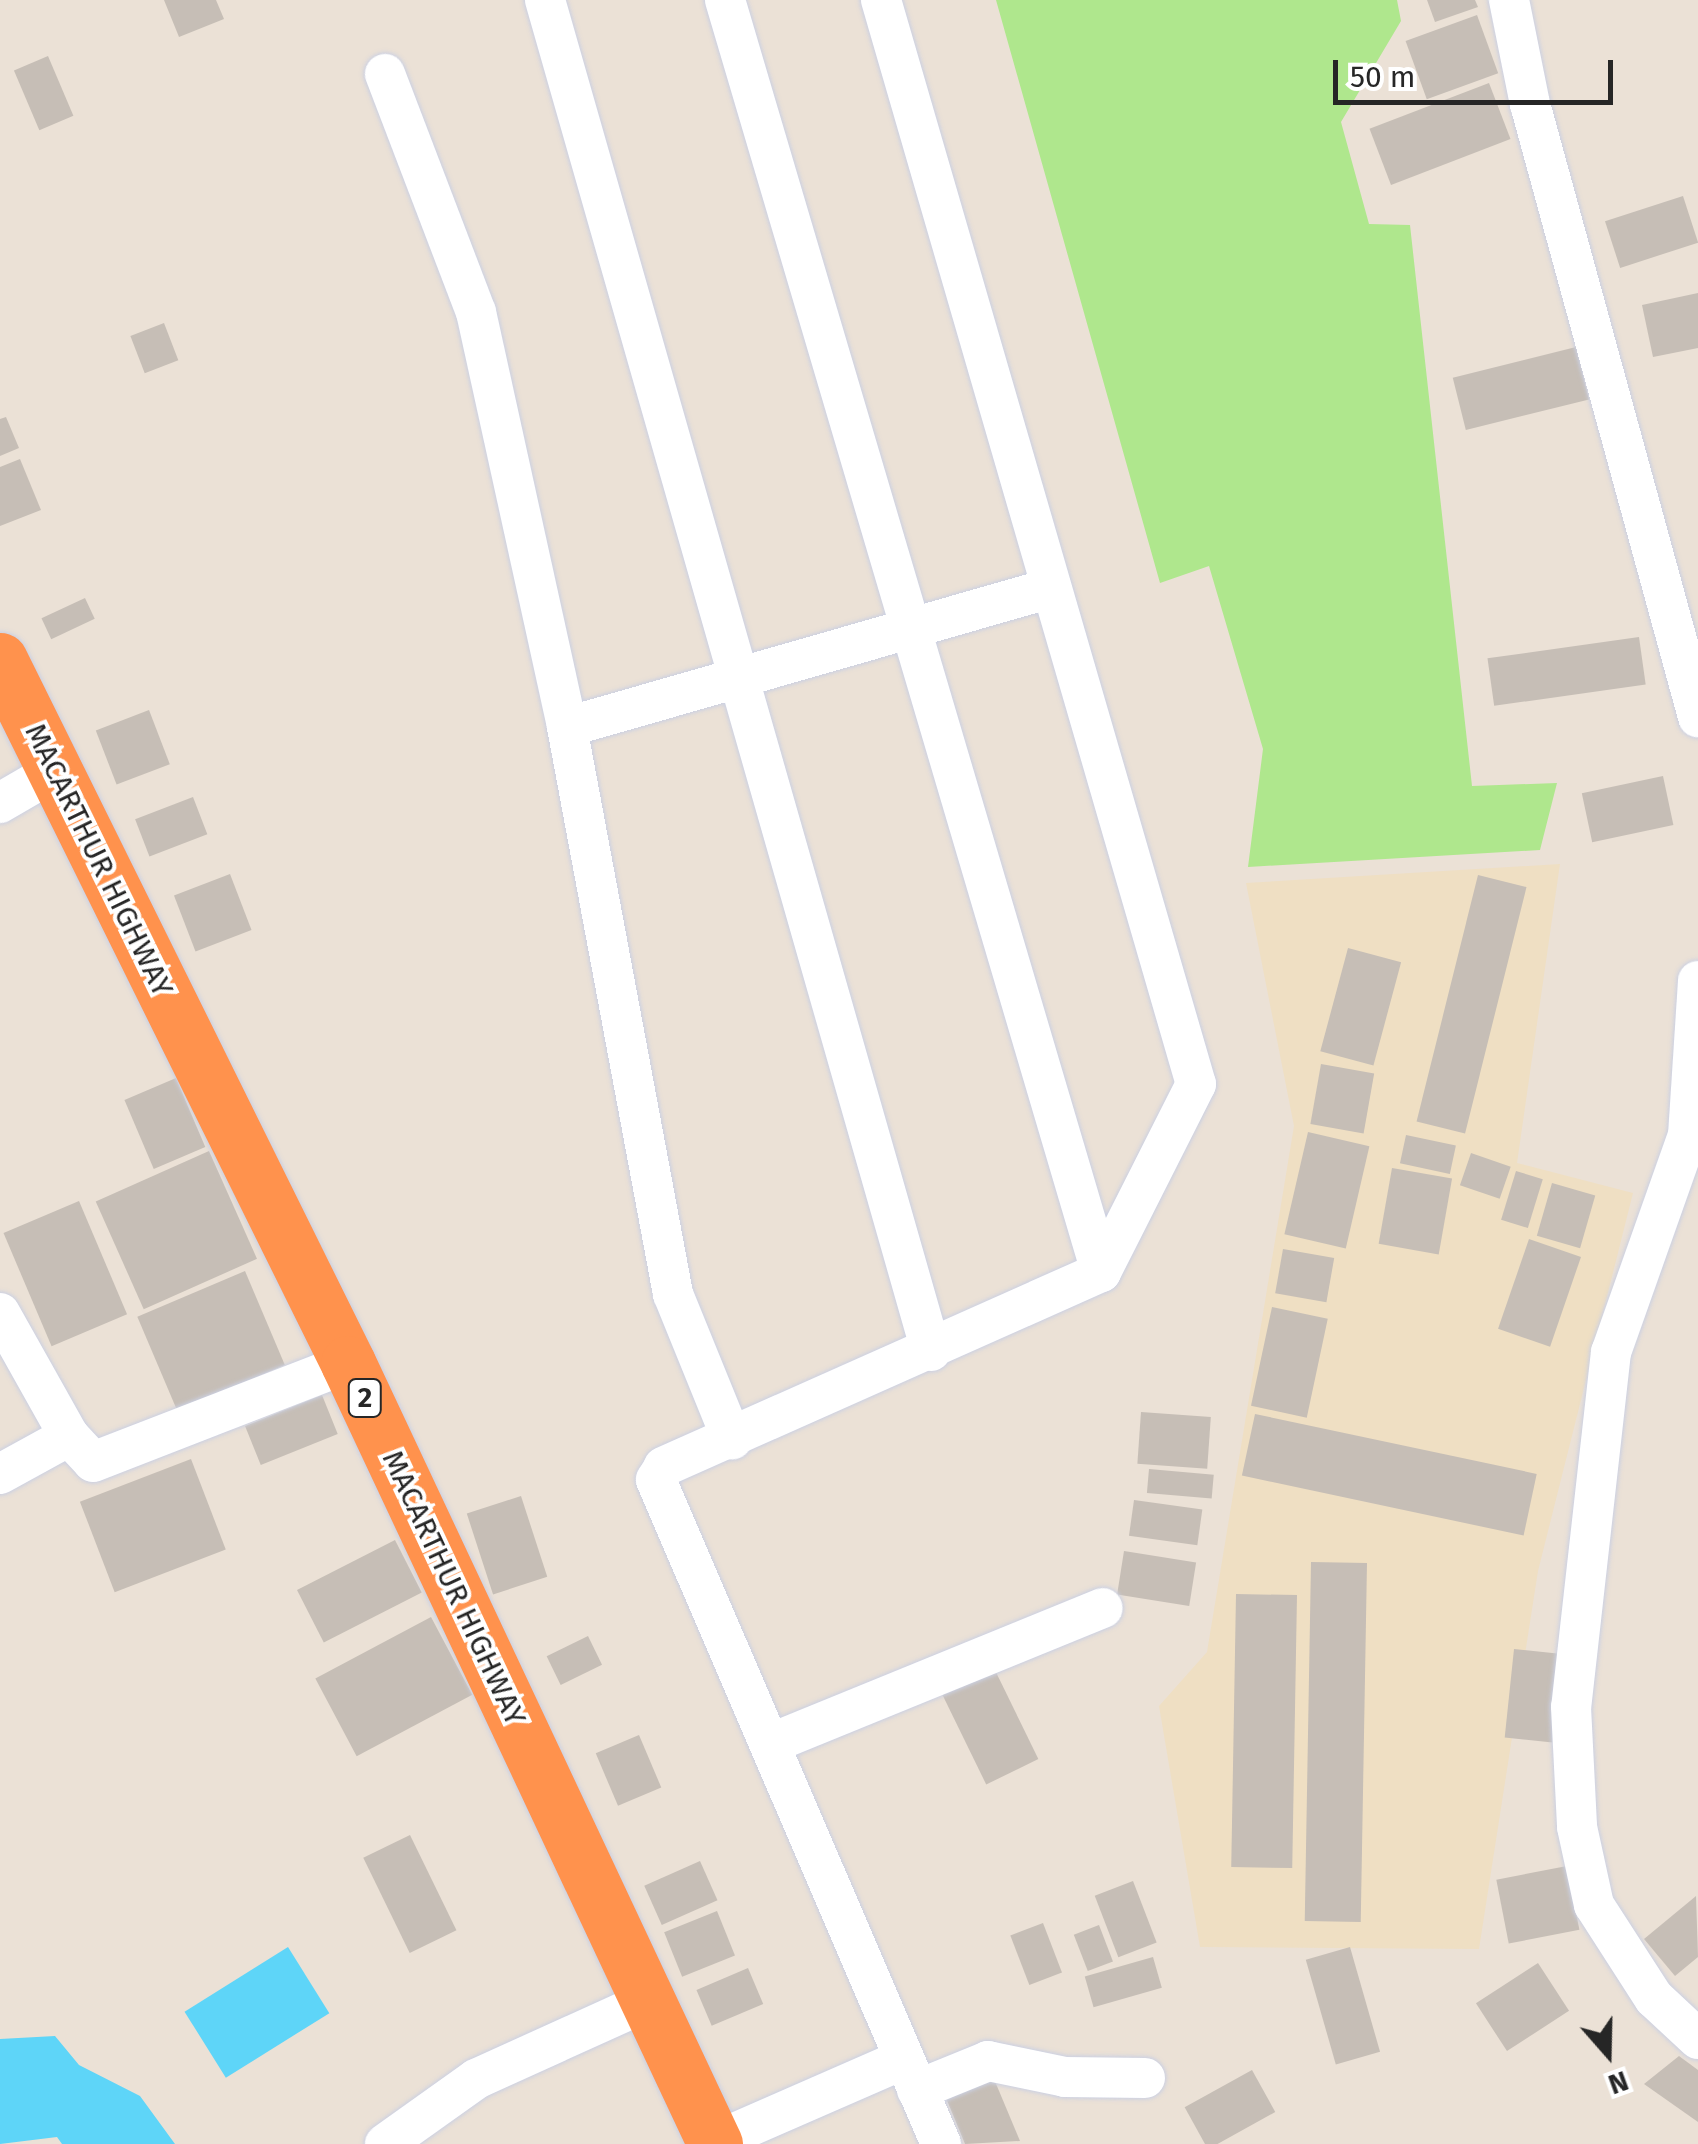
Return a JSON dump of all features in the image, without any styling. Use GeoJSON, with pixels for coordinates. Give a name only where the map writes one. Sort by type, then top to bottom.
{"type":"FeatureCollection","features":[{"type":"Feature","properties":{"kind":"highway","name":"MACARTHUR HIGHWAY"},"geometry":{"type":"LineString","coordinates":[[0,660],[348,1362],[715,2143]]}},
{"type":"Feature","properties":{"kind":"street"},"geometry":{"type":"LineString","coordinates":[[545,0],[931,1350]]}},
{"type":"Feature","properties":{"kind":"street"},"geometry":{"type":"LineString","coordinates":[[725,0],[1101,1272]]}},
{"type":"Feature","properties":{"kind":"street"},"geometry":{"type":"LineString","coordinates":[[881,0],[1196,1084],[1101,1272],[664,1467],[656,1480],[941,2144]]}},
{"type":"Feature","properties":{"kind":"street"},"geometry":{"type":"LineString","coordinates":[[1509,0],[1530,104],[1698,700],[1698,717]]}},
{"type":"Feature","properties":{"kind":"street"},"geometry":{"type":"LineString","coordinates":[[385,74],[476,312],[567,728],[673,1294],[732,1439]]}},
{"type":"Feature","properties":{"kind":"street"},"geometry":{"type":"LineString","coordinates":[[567,728],[910,634],[1051,588]]}},
{"type":"Feature","properties":{"kind":"street"},"geometry":{"type":"LineString","coordinates":[[0,803],[55,772]]}},
{"type":"Feature","properties":{"kind":"street"},"geometry":{"type":"LineString","coordinates":[[1698,981],[1688,1135],[1612,1352],[1571,1707],[1576,1827],[1594,1905],[1654,1998],[1698,2039]]}},
{"type":"Feature","properties":{"kind":"street"},"geometry":{"type":"LineString","coordinates":[[0,1313],[69,1436],[93,1462],[109,1459],[348,1362]]}},
{"type":"Feature","properties":{"kind":"street"},"geometry":{"type":"LineString","coordinates":[[0,1474],[69,1436]]}},
{"type":"Feature","properties":{"kind":"street"},"geometry":{"type":"LineString","coordinates":[[772,1743],[1102,1608]]}},
{"type":"Feature","properties":{"kind":"street"},"geometry":{"type":"LineString","coordinates":[[385,2144],[476,2079],[648,2001]]}},
{"type":"Feature","properties":{"kind":"street"},"geometry":{"type":"LineString","coordinates":[[715,2143],[911,2074],[988,2060],[1065,2077],[1145,2078]]}},
{"type":"Feature","properties":{"kind":"shaded area"},"geometry":{"type":"Polygon","coordinates":[[[1560,864],[1517,1163],[1633,1193],[1538,1571],[1479,1949],[1200,1947],[1159,1706],[1207,1652],[1294,1126],[1246,883],[1560,864]]]}},
{"type":"Feature","properties":{"kind":"green space"},"geometry":{"type":"Polygon","coordinates":[[[996,0],[1397,0],[1401,21],[1341,122],[1369,224],[1410,225],[1472,786],[1557,783],[1540,850],[1248,867],[1263,749],[1209,566],[1160,583],[996,0]]]}},
{"type":"Feature","properties":{"kind":"water"},"geometry":{"type":"Polygon","coordinates":[[[288,1947],[329,2013],[226,2078],[185,2012],[288,1947]]]}},
{"type":"Feature","properties":{"kind":"water"},"geometry":{"type":"Polygon","coordinates":[[[55,2036],[79,2065],[140,2096],[175,2144],[62,2144],[57,2137],[0,2144],[0,2039],[55,2036]]]}},
{"type":"Feature","properties":{"kind":"building"},"geometry":{"type":"Polygon","coordinates":[[[164,0],[216,0],[224,19],[179,37],[164,0]]]}},
{"type":"Feature","properties":{"kind":"building"},"geometry":{"type":"Polygon","coordinates":[[[1427,0],[1475,0],[1478,7],[1435,22],[1427,0]]]}},
{"type":"Feature","properties":{"kind":"building"},"geometry":{"type":"Polygon","coordinates":[[[1477,15],[1498,73],[1427,99],[1406,41],[1477,15]]]}},
{"type":"Feature","properties":{"kind":"building"},"geometry":{"type":"Polygon","coordinates":[[[48,56],[73,116],[39,130],[14,70],[48,56]]]}},
{"type":"Feature","properties":{"kind":"building"},"geometry":{"type":"Polygon","coordinates":[[[1489,83],[1511,139],[1391,185],[1370,129],[1489,83]]]}},
{"type":"Feature","properties":{"kind":"building"},"geometry":{"type":"Polygon","coordinates":[[[1683,196],[1698,243],[1620,268],[1605,221],[1683,196]]]}},
{"type":"Feature","properties":{"kind":"building"},"geometry":{"type":"Polygon","coordinates":[[[1698,293],[1698,348],[1653,357],[1642,305],[1698,293]]]}},
{"type":"Feature","properties":{"kind":"building"},"geometry":{"type":"Polygon","coordinates":[[[164,323],[178,360],[145,373],[130,336],[164,323]]]}},
{"type":"Feature","properties":{"kind":"building"},"geometry":{"type":"Polygon","coordinates":[[[1576,347],[1589,399],[1466,430],[1453,378],[1576,347]]]}},
{"type":"Feature","properties":{"kind":"building"},"geometry":{"type":"Polygon","coordinates":[[[6,417],[19,448],[0,456],[0,419],[6,417]]]}},
{"type":"Feature","properties":{"kind":"building"},"geometry":{"type":"Polygon","coordinates":[[[20,459],[41,510],[0,526],[0,467],[20,459]]]}},
{"type":"Feature","properties":{"kind":"building"},"geometry":{"type":"Polygon","coordinates":[[[85,598],[95,619],[51,639],[41,618],[85,598]]]}},
{"type":"Feature","properties":{"kind":"building"},"geometry":{"type":"Polygon","coordinates":[[[1639,637],[1646,685],[1494,706],[1487,658],[1639,637]]]}},
{"type":"Feature","properties":{"kind":"building"},"geometry":{"type":"Polygon","coordinates":[[[149,710],[170,764],[117,785],[96,730],[149,710]]]}},
{"type":"Feature","properties":{"kind":"building"},"geometry":{"type":"Polygon","coordinates":[[[1663,776],[1673,825],[1592,842],[1582,793],[1663,776]]]}},
{"type":"Feature","properties":{"kind":"building"},"geometry":{"type":"Polygon","coordinates":[[[193,797],[207,834],[149,857],[135,819],[193,797]]]}},
{"type":"Feature","properties":{"kind":"building"},"geometry":{"type":"Polygon","coordinates":[[[230,874],[252,930],[195,952],[174,896],[230,874]]]}},
{"type":"Feature","properties":{"kind":"building"},"geometry":{"type":"Polygon","coordinates":[[[1478,875],[1527,887],[1465,1134],[1417,1121],[1478,875]]]}},
{"type":"Feature","properties":{"kind":"building"},"geometry":{"type":"Polygon","coordinates":[[[1348,948],[1401,962],[1373,1066],[1320,1051],[1348,948]]]}},
{"type":"Feature","properties":{"kind":"building"},"geometry":{"type":"Polygon","coordinates":[[[1321,1064],[1374,1073],[1364,1133],[1310,1124],[1321,1064]]]}},
{"type":"Feature","properties":{"kind":"building"},"geometry":{"type":"Polygon","coordinates":[[[176,1078],[205,1147],[154,1169],[124,1100],[176,1078]]]}},
{"type":"Feature","properties":{"kind":"building"},"geometry":{"type":"Polygon","coordinates":[[[1308,1132],[1369,1146],[1346,1248],[1284,1234],[1308,1132]]]}},
{"type":"Feature","properties":{"kind":"building"},"geometry":{"type":"Polygon","coordinates":[[[1406,1135],[1456,1146],[1450,1174],[1400,1163],[1406,1135]]]}},
{"type":"Feature","properties":{"kind":"building"},"geometry":{"type":"Polygon","coordinates":[[[209,1151],[257,1259],[144,1309],[96,1201],[209,1151]]]}},
{"type":"Feature","properties":{"kind":"building"},"geometry":{"type":"Polygon","coordinates":[[[1471,1153],[1511,1167],[1500,1199],[1460,1185],[1471,1153]]]}},
{"type":"Feature","properties":{"kind":"building"},"geometry":{"type":"Polygon","coordinates":[[[1392,1168],[1452,1179],[1439,1254],[1379,1244],[1392,1168]]]}},
{"type":"Feature","properties":{"kind":"building"},"geometry":{"type":"Polygon","coordinates":[[[1516,1171],[1543,1179],[1528,1228],[1501,1220],[1516,1171]]]}},
{"type":"Feature","properties":{"kind":"building"},"geometry":{"type":"Polygon","coordinates":[[[1552,1183],[1595,1195],[1580,1248],[1537,1236],[1552,1183]]]}},
{"type":"Feature","properties":{"kind":"building"},"geometry":{"type":"Polygon","coordinates":[[[79,1201],[127,1314],[52,1346],[4,1233],[79,1201]]]}},
{"type":"Feature","properties":{"kind":"building"},"geometry":{"type":"Polygon","coordinates":[[[1529,1239],[1581,1257],[1550,1347],[1498,1329],[1529,1239]]]}},
{"type":"Feature","properties":{"kind":"building"},"geometry":{"type":"Polygon","coordinates":[[[1283,1249],[1334,1258],[1326,1302],[1275,1293],[1283,1249]]]}},
{"type":"Feature","properties":{"kind":"building"},"geometry":{"type":"Polygon","coordinates":[[[245,1271],[285,1365],[177,1411],[137,1317],[245,1271]]]}},
{"type":"Feature","properties":{"kind":"building"},"geometry":{"type":"Polygon","coordinates":[[[1272,1307],[1328,1319],[1307,1418],[1251,1406],[1272,1307]]]}},
{"type":"Feature","properties":{"kind":"building"},"geometry":{"type":"Polygon","coordinates":[[[322,1395],[338,1434],[261,1465],[245,1426],[322,1395]]]}},
{"type":"Feature","properties":{"kind":"building"},"geometry":{"type":"Polygon","coordinates":[[[1141,1412],[1211,1417],[1207,1469],[1137,1464],[1141,1412]]]}},
{"type":"Feature","properties":{"kind":"building"},"geometry":{"type":"Polygon","coordinates":[[[1255,1414],[1537,1474],[1524,1536],[1242,1476],[1255,1414]]]}},
{"type":"Feature","properties":{"kind":"building"},"geometry":{"type":"Polygon","coordinates":[[[191,1459],[226,1550],[115,1592],[80,1502],[191,1459]]]}},
{"type":"Feature","properties":{"kind":"building"},"geometry":{"type":"Polygon","coordinates":[[[1149,1469],[1214,1475],[1212,1499],[1147,1493],[1149,1469]]]}},
{"type":"Feature","properties":{"kind":"building"},"geometry":{"type":"Polygon","coordinates":[[[521,1496],[547,1577],[493,1594],[467,1514],[521,1496]]]}},
{"type":"Feature","properties":{"kind":"building"},"geometry":{"type":"Polygon","coordinates":[[[1134,1500],[1202,1510],[1197,1545],[1129,1536],[1134,1500]]]}},
{"type":"Feature","properties":{"kind":"building"},"geometry":{"type":"Polygon","coordinates":[[[395,1540],[422,1593],[324,1643],[297,1590],[395,1540]]]}},
{"type":"Feature","properties":{"kind":"building"},"geometry":{"type":"Polygon","coordinates":[[[1124,1551],[1196,1562],[1189,1606],[1117,1594],[1124,1551]]]}},
{"type":"Feature","properties":{"kind":"building"},"geometry":{"type":"Polygon","coordinates":[[[1311,1562],[1367,1563],[1361,1922],[1305,1921],[1311,1562]]]}},
{"type":"Feature","properties":{"kind":"building"},"geometry":{"type":"Polygon","coordinates":[[[1236,1594],[1297,1595],[1292,1868],[1231,1867],[1236,1594]]]}},
{"type":"Feature","properties":{"kind":"building"},"geometry":{"type":"Polygon","coordinates":[[[431,1617],[472,1695],[357,1756],[315,1679],[431,1617]]]}},
{"type":"Feature","properties":{"kind":"building"},"geometry":{"type":"Polygon","coordinates":[[[588,1636],[602,1665],[561,1685],[547,1656],[588,1636]]]}},
{"type":"Feature","properties":{"kind":"building"},"geometry":{"type":"Polygon","coordinates":[[[1514,1649],[1562,1654],[1552,1743],[1505,1738],[1514,1649]]]}},
{"type":"Feature","properties":{"kind":"building"},"geometry":{"type":"Polygon","coordinates":[[[991,1662],[1038,1759],[986,1784],[939,1687],[991,1662]]]}},
{"type":"Feature","properties":{"kind":"building"},"geometry":{"type":"Polygon","coordinates":[[[639,1735],[661,1787],[618,1806],[596,1753],[639,1735]]]}},
{"type":"Feature","properties":{"kind":"building"},"geometry":{"type":"Polygon","coordinates":[[[410,1835],[456,1930],[410,1953],[363,1858],[410,1835]]]}},
{"type":"Feature","properties":{"kind":"building"},"geometry":{"type":"Polygon","coordinates":[[[700,1861],[717,1900],[662,1925],[644,1886],[700,1861]]]}},
{"type":"Feature","properties":{"kind":"building"},"geometry":{"type":"Polygon","coordinates":[[[1567,1866],[1579,1930],[1509,1944],[1496,1880],[1567,1866]]]}},
{"type":"Feature","properties":{"kind":"building"},"geometry":{"type":"Polygon","coordinates":[[[1133,1881],[1157,1943],[1118,1957],[1095,1896],[1133,1881]]]}},
{"type":"Feature","properties":{"kind":"building"},"geometry":{"type":"Polygon","coordinates":[[[1696,1896],[1698,1957],[1675,1976],[1644,1939],[1696,1896]]]}},
{"type":"Feature","properties":{"kind":"building"},"geometry":{"type":"Polygon","coordinates":[[[717,1911],[735,1956],[682,1977],[664,1932],[717,1911]]]}},
{"type":"Feature","properties":{"kind":"building"},"geometry":{"type":"Polygon","coordinates":[[[1043,1923],[1062,1972],[1029,1985],[1010,1936],[1043,1923]]]}},
{"type":"Feature","properties":{"kind":"building"},"geometry":{"type":"Polygon","coordinates":[[[1099,1925],[1113,1961],[1088,1971],[1074,1935],[1099,1925]]]}},
{"type":"Feature","properties":{"kind":"building"},"geometry":{"type":"Polygon","coordinates":[[[1350,1947],[1380,2052],[1336,2064],[1306,1960],[1350,1947]]]}},
{"type":"Feature","properties":{"kind":"building"},"geometry":{"type":"Polygon","coordinates":[[[1153,1957],[1162,1988],[1094,2007],[1085,1977],[1153,1957]]]}},
{"type":"Feature","properties":{"kind":"building"},"geometry":{"type":"Polygon","coordinates":[[[1538,1963],[1569,2011],[1507,2051],[1476,2003],[1538,1963]]]}},
{"type":"Feature","properties":{"kind":"building"},"geometry":{"type":"Polygon","coordinates":[[[748,1968],[763,2004],[712,2026],[696,1990],[748,1968]]]}},
{"type":"Feature","properties":{"kind":"building"},"geometry":{"type":"Polygon","coordinates":[[[1679,2056],[1698,2070],[1698,2122],[1644,2084],[1679,2056]]]}},
{"type":"Feature","properties":{"kind":"building"},"geometry":{"type":"Polygon","coordinates":[[[989,2067],[1020,2141],[965,2144],[941,2086],[989,2067]]]}},
{"type":"Feature","properties":{"kind":"building"},"geometry":{"type":"Polygon","coordinates":[[[1252,2070],[1275,2112],[1218,2144],[1205,2144],[1185,2107],[1252,2070]]]}}]}
